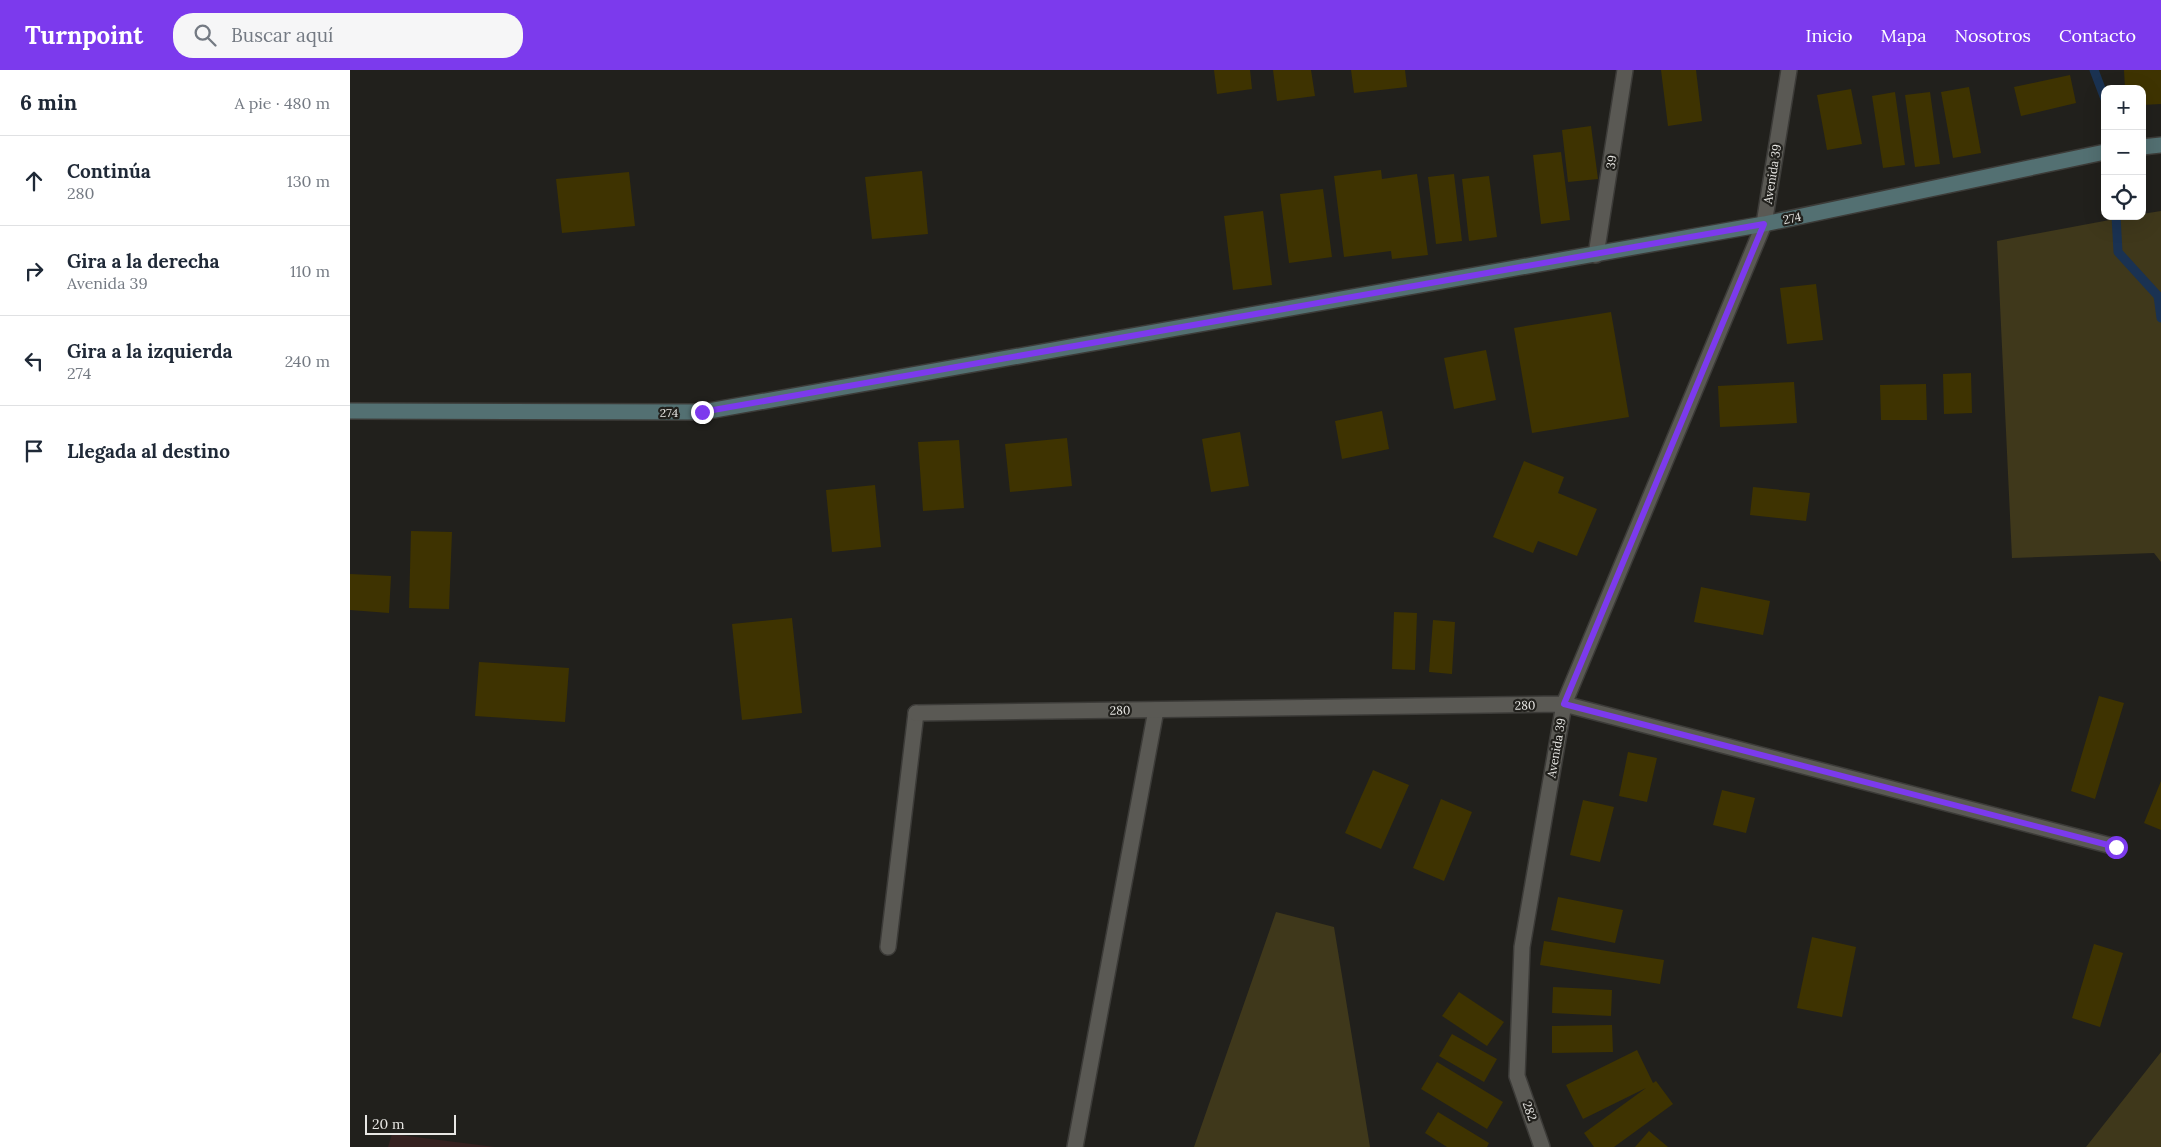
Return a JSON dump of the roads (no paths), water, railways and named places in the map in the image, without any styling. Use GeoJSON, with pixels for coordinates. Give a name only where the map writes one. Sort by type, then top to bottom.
{"type":"FeatureCollection","features":[{"type":"Feature","properties":{"kind":"street","name":"39"},"geometry":{"type":"LineString","coordinates":[[1596,254],[1625,70]]}},
{"type":"Feature","properties":{"kind":"street","name":"Avenida 39"},"geometry":{"type":"LineString","coordinates":[[1517,1076],[1522,947],[1564,704],[1764,224],[1789,70]]}},
{"type":"Feature","properties":{"kind":"street"},"geometry":{"type":"LineString","coordinates":[[2146,147],[2161,145]]}},
{"type":"Feature","properties":{"kind":"street","name":"274"},"geometry":{"type":"LineString","coordinates":[[350,411],[702,412],[1764,224],[2101,153]]}},
{"type":"Feature","properties":{"kind":"street","name":"280"},"geometry":{"type":"LineString","coordinates":[[888,948],[916,714],[1564,704],[2116,847]]}},
{"type":"Feature","properties":{"kind":"street"},"geometry":{"type":"LineString","coordinates":[[1075,1147],[1156,710]]}},
{"type":"Feature","properties":{"kind":"street","name":"282"},"geometry":{"type":"LineString","coordinates":[[1517,1076],[1542,1147]]}},
{"type":"Feature","properties":{"kind":"waterway"},"geometry":{"type":"LineString","coordinates":[[2094,70],[2101,88]]}},
{"type":"Feature","properties":{"kind":"waterway"},"geometry":{"type":"LineString","coordinates":[[2116,220],[2118,252],[2158,296],[2161,318]]}}]}
